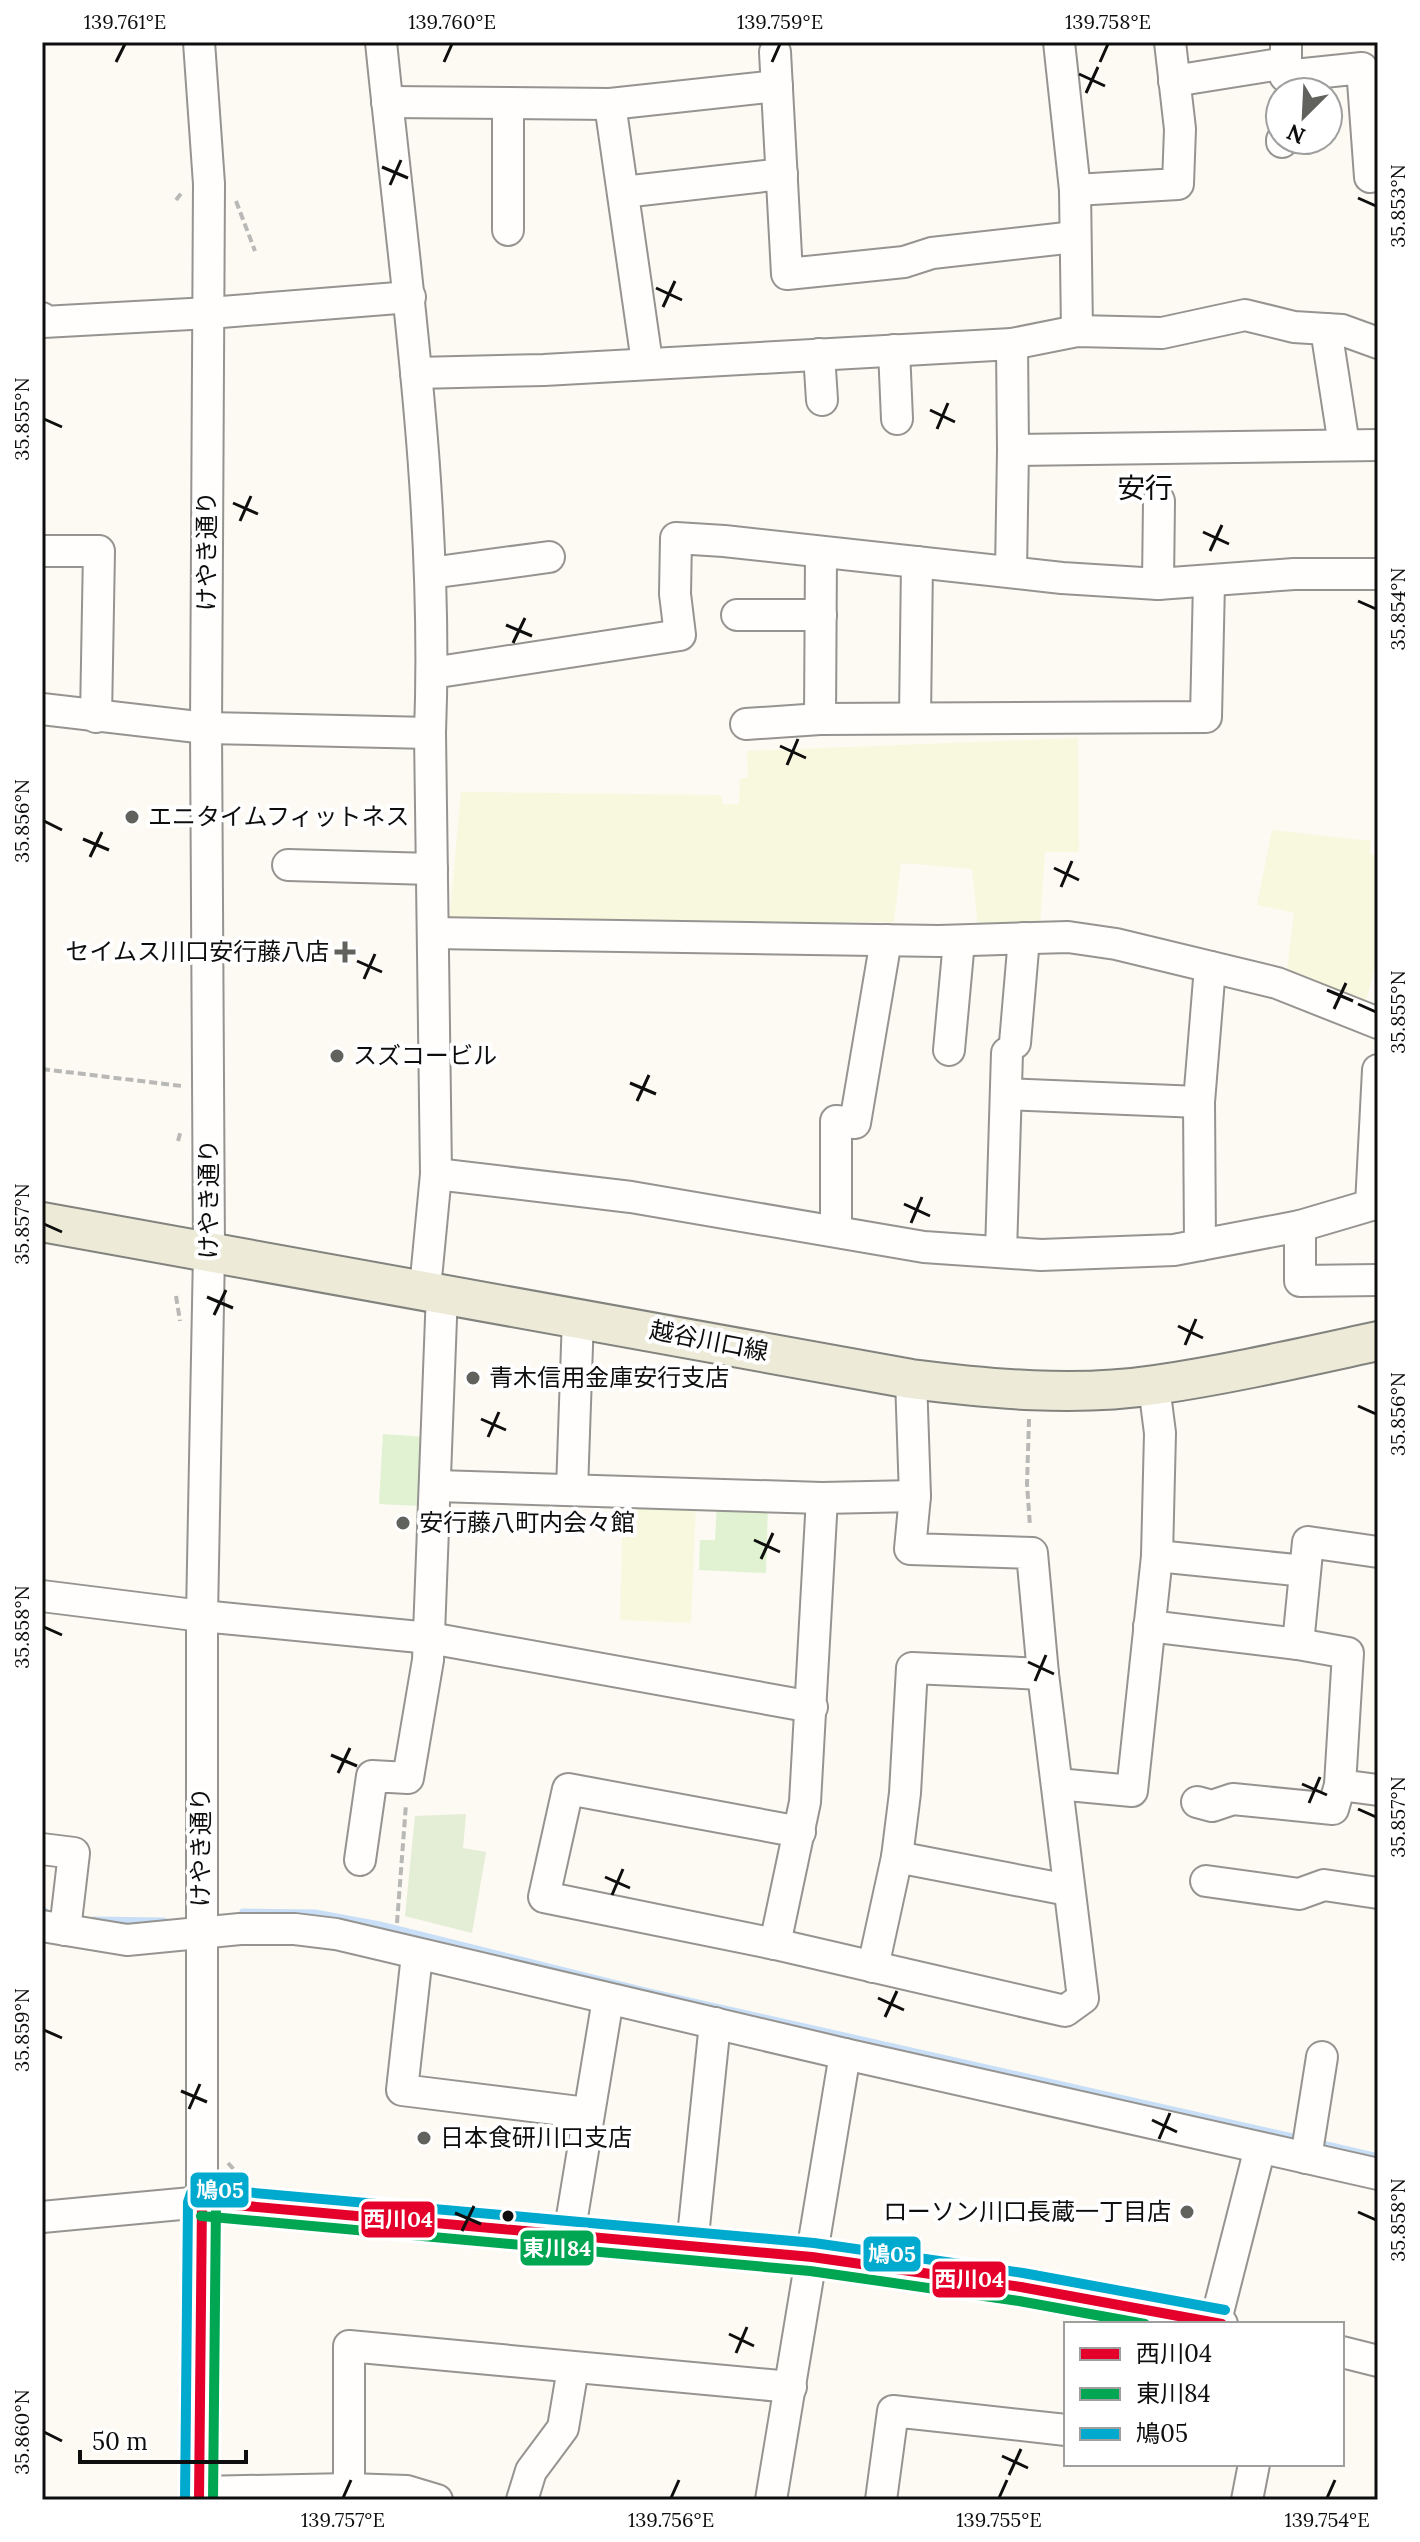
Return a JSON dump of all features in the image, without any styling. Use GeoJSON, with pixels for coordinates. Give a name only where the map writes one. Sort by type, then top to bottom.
{"type":"FeatureCollection","features":[{"type":"Feature","properties":{"kind":"main road","name":"越谷川口線"},"geometry":{"type":"LineString","coordinates":[[42,1222],[911,1379],[971,1387],[1096,1390],[1154,1386],[1378,1341]]}},
{"type":"Feature","properties":{"kind":"street","name":"けやき通り"},"geometry":{"type":"LineString","coordinates":[[199,42],[209,184],[206,728],[209,1253],[202,1616],[199,2496]]}},
{"type":"Feature","properties":{"kind":"street"},"geometry":{"type":"LineString","coordinates":[[360,1860],[372,1776],[408,1778],[430,1638],[437,1486],[430,573],[410,297],[381,42]]}},
{"type":"Feature","properties":{"kind":"street"},"geometry":{"type":"LineString","coordinates":[[1059,42],[1075,190],[1077,331]]}},
{"type":"Feature","properties":{"kind":"street"},"geometry":{"type":"LineString","coordinates":[[1075,190],[1178,184],[1180,129],[1170,42]]}},
{"type":"Feature","properties":{"kind":"street"},"geometry":{"type":"LineString","coordinates":[[775,52],[787,274],[904,262],[932,253],[1075,237]]}},
{"type":"Feature","properties":{"kind":"street"},"geometry":{"type":"LineString","coordinates":[[1174,81],[1285,68],[1362,68],[1370,177]]}},
{"type":"Feature","properties":{"kind":"street"},"geometry":{"type":"LineString","coordinates":[[387,102],[610,104],[777,86]]}},
{"type":"Feature","properties":{"kind":"street"},"geometry":{"type":"LineString","coordinates":[[508,103],[508,230]]}},
{"type":"Feature","properties":{"kind":"street"},"geometry":{"type":"LineString","coordinates":[[610,104],[647,362]]}},
{"type":"Feature","properties":{"kind":"street"},"geometry":{"type":"LineString","coordinates":[[623,192],[782,174]]}},
{"type":"Feature","properties":{"kind":"street"},"geometry":{"type":"LineString","coordinates":[[42,318],[43,322],[209,313],[410,297]]}},
{"type":"Feature","properties":{"kind":"street"},"geometry":{"type":"LineString","coordinates":[[416,373],[544,370],[1012,344],[1077,331],[1162,333],[1245,315],[1294,327],[1342,330],[1378,343]]}},
{"type":"Feature","properties":{"kind":"street"},"geometry":{"type":"LineString","coordinates":[[1326,329],[1344,445]]}},
{"type":"Feature","properties":{"kind":"street"},"geometry":{"type":"LineString","coordinates":[[1011,571],[1012,344]]}},
{"type":"Feature","properties":{"kind":"street"},"geometry":{"type":"LineString","coordinates":[[894,350],[897,419]]}},
{"type":"Feature","properties":{"kind":"street"},"geometry":{"type":"LineString","coordinates":[[819,354],[822,400]]}},
{"type":"Feature","properties":{"kind":"street"},"geometry":{"type":"LineString","coordinates":[[1013,450],[1378,445]]}},
{"type":"Feature","properties":{"kind":"street"},"geometry":{"type":"LineString","coordinates":[[1158,584],[1159,501]]}},
{"type":"Feature","properties":{"kind":"street"},"geometry":{"type":"LineString","coordinates":[[432,673],[680,635],[675,594],[676,538],[1062,578],[1158,584],[1294,574],[1378,574]]}},
{"type":"Feature","properties":{"kind":"street"},"geometry":{"type":"LineString","coordinates":[[42,551],[99,551],[96,717]]}},
{"type":"Feature","properties":{"kind":"street"},"geometry":{"type":"LineString","coordinates":[[820,719],[821,553]]}},
{"type":"Feature","properties":{"kind":"street"},"geometry":{"type":"LineString","coordinates":[[430,573],[549,557]]}},
{"type":"Feature","properties":{"kind":"street"},"geometry":{"type":"LineString","coordinates":[[915,718],[917,562]]}},
{"type":"Feature","properties":{"kind":"street"},"geometry":{"type":"LineString","coordinates":[[746,724],[820,719],[1206,717],[1209,582]]}},
{"type":"Feature","properties":{"kind":"street"},"geometry":{"type":"LineString","coordinates":[[737,615],[821,615]]}},
{"type":"Feature","properties":{"kind":"street"},"geometry":{"type":"LineString","coordinates":[[42,709],[206,728],[430,733]]}},
{"type":"Feature","properties":{"kind":"street"},"geometry":{"type":"LineString","coordinates":[[288,865],[432,869]]}},
{"type":"Feature","properties":{"kind":"street"},"geometry":{"type":"LineString","coordinates":[[433,933],[959,941],[1068,937],[1116,944],[1277,983],[1378,1023]]}},
{"type":"Feature","properties":{"kind":"street"},"geometry":{"type":"LineString","coordinates":[[1001,1252],[1006,1094],[1024,938]]}},
{"type":"Feature","properties":{"kind":"street"},"geometry":{"type":"LineString","coordinates":[[836,1231],[836,1121],[855,1123],[886,940]]}},
{"type":"Feature","properties":{"kind":"street"},"geometry":{"type":"LineString","coordinates":[[949,1050],[959,941]]}},
{"type":"Feature","properties":{"kind":"street"},"geometry":{"type":"LineString","coordinates":[[1200,1245],[1199,1102],[1210,967]]}},
{"type":"Feature","properties":{"kind":"street"},"geometry":{"type":"LineString","coordinates":[[436,1174],[631,1197],[924,1247],[1041,1255],[1174,1250],[1300,1226],[1375,1204],[1378,1070]]}},
{"type":"Feature","properties":{"kind":"street"},"geometry":{"type":"LineString","coordinates":[[1006,1094],[1199,1102]]}},
{"type":"Feature","properties":{"kind":"street"},"geometry":{"type":"LineString","coordinates":[[1300,1226],[1300,1281],[1378,1280]]}},
{"type":"Feature","properties":{"kind":"street"},"geometry":{"type":"LineString","coordinates":[[572,1490],[578,1317]]}},
{"type":"Feature","properties":{"kind":"street"},"geometry":{"type":"LineString","coordinates":[[800,1832],[568,1789],[544,1897],[775,1944],[1065,2011],[1083,1998],[1043,1674],[1032,1553],[910,1549],[915,1496],[911,1379]]}},
{"type":"Feature","properties":{"kind":"street"},"geometry":{"type":"LineString","coordinates":[[1057,1784],[1132,1791],[1157,1556],[1160,1433],[1154,1386]]}},
{"type":"Feature","properties":{"kind":"street"},"geometry":{"type":"LineString","coordinates":[[437,1486],[822,1498],[915,1496]]}},
{"type":"Feature","properties":{"kind":"street"},"geometry":{"type":"LineString","coordinates":[[775,1944],[805,1802],[822,1498]]}},
{"type":"Feature","properties":{"kind":"street"},"geometry":{"type":"LineString","coordinates":[[1298,1644],[1308,1542],[1378,1552]]}},
{"type":"Feature","properties":{"kind":"street"},"geometry":{"type":"LineString","coordinates":[[1157,1556],[1305,1571]]}},
{"type":"Feature","properties":{"kind":"street"},"geometry":{"type":"LineString","coordinates":[[42,1596],[202,1616],[430,1638],[812,1707]]}},
{"type":"Feature","properties":{"kind":"street"},"geometry":{"type":"LineString","coordinates":[[1149,1626],[1348,1653],[1340,1785],[1333,1809],[1233,1799],[1212,1806],[1197,1802]]}},
{"type":"Feature","properties":{"kind":"street"},"geometry":{"type":"LineString","coordinates":[[873,1967],[897,1857],[905,1793],[912,1668],[1043,1674]]}},
{"type":"Feature","properties":{"kind":"street"},"geometry":{"type":"LineString","coordinates":[[1340,1785],[1378,1790]]}},
{"type":"Feature","properties":{"kind":"street"},"geometry":{"type":"LineString","coordinates":[[42,1849],[74,1853],[53,1928],[127,1940],[240,1929],[295,1929],[336,1934],[845,2054],[1378,2174]]}},
{"type":"Feature","properties":{"kind":"street"},"geometry":{"type":"LineString","coordinates":[[897,1857],[1068,1890]]}},
{"type":"Feature","properties":{"kind":"street"},"geometry":{"type":"LineString","coordinates":[[1206,1881],[1299,1894],[1324,1885],[1378,1893]]}},
{"type":"Feature","properties":{"kind":"street"},"geometry":{"type":"LineString","coordinates":[[417,1955],[402,2090],[587,2113]]}},
{"type":"Feature","properties":{"kind":"street"},"geometry":{"type":"LineString","coordinates":[[569,2235],[608,1999]]}},
{"type":"Feature","properties":{"kind":"street"},"geometry":{"type":"LineString","coordinates":[[692,2246],[715,2023]]}},
{"type":"Feature","properties":{"kind":"street"},"geometry":{"type":"LineString","coordinates":[[771,2500],[845,2054]]}},
{"type":"Feature","properties":{"kind":"street"},"geometry":{"type":"LineString","coordinates":[[1306,2158],[1322,2057]]}},
{"type":"Feature","properties":{"kind":"street"},"geometry":{"type":"LineString","coordinates":[[1217,2322],[1260,2148]]}},
{"type":"Feature","properties":{"kind":"street"},"geometry":{"type":"LineString","coordinates":[[42,2217],[202,2202],[812,2257],[1021,2287],[1212,2322]]}},
{"type":"Feature","properties":{"kind":"street"},"geometry":{"type":"LineString","coordinates":[[349,2494],[349,2346],[791,2387]]}},
{"type":"Feature","properties":{"kind":"street"},"geometry":{"type":"LineString","coordinates":[[1344,2352],[1378,2361]]}},
{"type":"Feature","properties":{"kind":"street"},"geometry":{"type":"LineString","coordinates":[[522,2500],[531,2471],[563,2428],[573,2368]]}},
{"type":"Feature","properties":{"kind":"street"},"geometry":{"type":"LineString","coordinates":[[881,2500],[893,2411],[1064,2430]]}},
{"type":"Feature","properties":{"kind":"street"},"geometry":{"type":"LineString","coordinates":[[1247,2500],[1254,2466]]}},
{"type":"Feature","properties":{"kind":"street"},"geometry":{"type":"LineString","coordinates":[[199,2496],[407,2491],[437,2500]]}},
{"type":"Feature","properties":{"kind":"path"},"geometry":{"type":"LineString","coordinates":[[232,192],[255,251]]}},
{"type":"Feature","properties":{"kind":"path"},"geometry":{"type":"LineString","coordinates":[[42,1069],[208,1089]]}},
{"type":"Feature","properties":{"kind":"path"},"geometry":{"type":"LineString","coordinates":[[1030,1390],[1027,1484],[1032,1553]]}},
{"type":"Feature","properties":{"kind":"path"},"geometry":{"type":"LineString","coordinates":[[398,1919],[408,1778]]}},
{"type":"Feature","properties":{"kind":"green space"},"geometry":{"type":"Polygon","coordinates":[[[1078,738],[1079,852],[1045,852],[1040,925],[978,928],[972,869],[901,863],[894,922],[449,924],[461,792],[721,795],[723,804],[739,804],[740,779],[748,777],[747,751],[1078,738]]]}},
{"type":"Feature","properties":{"kind":"green space"},"geometry":{"type":"Polygon","coordinates":[[[1272,830],[1371,841],[1370,854],[1378,857],[1378,957],[1364,1007],[1286,978],[1294,913],[1257,905],[1272,830]]]}},
{"type":"Feature","properties":{"kind":"green space"},"geometry":{"type":"Polygon","coordinates":[[[383,1434],[425,1437],[421,1506],[379,1504],[383,1434]]]}},
{"type":"Feature","properties":{"kind":"green space"},"geometry":{"type":"Polygon","coordinates":[[[623,1502],[696,1505],[691,1623],[620,1620],[623,1502]]]}},
{"type":"Feature","properties":{"kind":"green space"},"geometry":{"type":"Polygon","coordinates":[[[717,1504],[768,1506],[766,1573],[699,1570],[700,1540],[715,1540],[717,1504]]]}},
{"type":"Feature","properties":{"kind":"green space"},"geometry":{"type":"Polygon","coordinates":[[[466,1814],[463,1848],[486,1852],[472,1933],[405,1916],[415,1816],[466,1814]]]}},
{"type":"Feature","properties":{"kind":"waterway"},"geometry":{"type":"LineString","coordinates":[[243,1912],[315,1913],[380,1925],[649,1992],[1302,2139]]}},
{"type":"Feature","properties":{"kind":"waterway"},"geometry":{"type":"LineString","coordinates":[[94,1920],[164,1921]]}},
{"type":"Feature","properties":{"kind":"waterway"},"geometry":{"type":"LineString","coordinates":[[1314,2142],[1378,2157]]}},
{"type":"Feature","properties":{"kind":"transit line","name":"鳩05"},"geometry":{"type":"LineString","coordinates":[[185,2500],[188,2202],[191,2193],[199,2188],[814,2243],[1023,2273],[1225,2310]]}},
{"type":"Feature","properties":{"kind":"transit line","name":"西川04"},"geometry":{"type":"LineString","coordinates":[[202,2202],[812,2257],[1021,2287],[1211,2322]]}},
{"type":"Feature","properties":{"kind":"transit line","name":"西川04"},"geometry":{"type":"LineString","coordinates":[[199,2500],[202,2202]]}},
{"type":"Feature","properties":{"kind":"transit line","name":"東川84"},"geometry":{"type":"LineString","coordinates":[[213,2500],[216,2202]]}},
{"type":"Feature","properties":{"kind":"transit line","name":"東川84"},"geometry":{"type":"LineString","coordinates":[[201,2216],[810,2271],[1019,2301],[1134,2322]]}},
{"type":"Feature","properties":{"kind":"place","name":"エニタイムフィットネス"},"geometry":{"type":"Point","coordinates":[132,817]}},
{"type":"Feature","properties":{"kind":"place","name":"セイムス川口安行藤八店"},"geometry":{"type":"Point","coordinates":[345,952]}},
{"type":"Feature","properties":{"kind":"place","name":"スズコービル"},"geometry":{"type":"Point","coordinates":[337,1056]}},
{"type":"Feature","properties":{"kind":"place","name":"青木信用金庫安行支店"},"geometry":{"type":"Point","coordinates":[473,1378]}},
{"type":"Feature","properties":{"kind":"place","name":"安行藤八町内会々館"},"geometry":{"type":"Point","coordinates":[403,1523]}},
{"type":"Feature","properties":{"kind":"place","name":"日本食研川口支店"},"geometry":{"type":"Point","coordinates":[424,2138]}},
{"type":"Feature","properties":{"kind":"place","name":"ローソン川口長蔵一丁目店"},"geometry":{"type":"Point","coordinates":[1187,2212]}},
{"type":"Feature","properties":{"kind":"district","name":"安行"},"geometry":{"type":"Point","coordinates":[1145,488]}}]}
